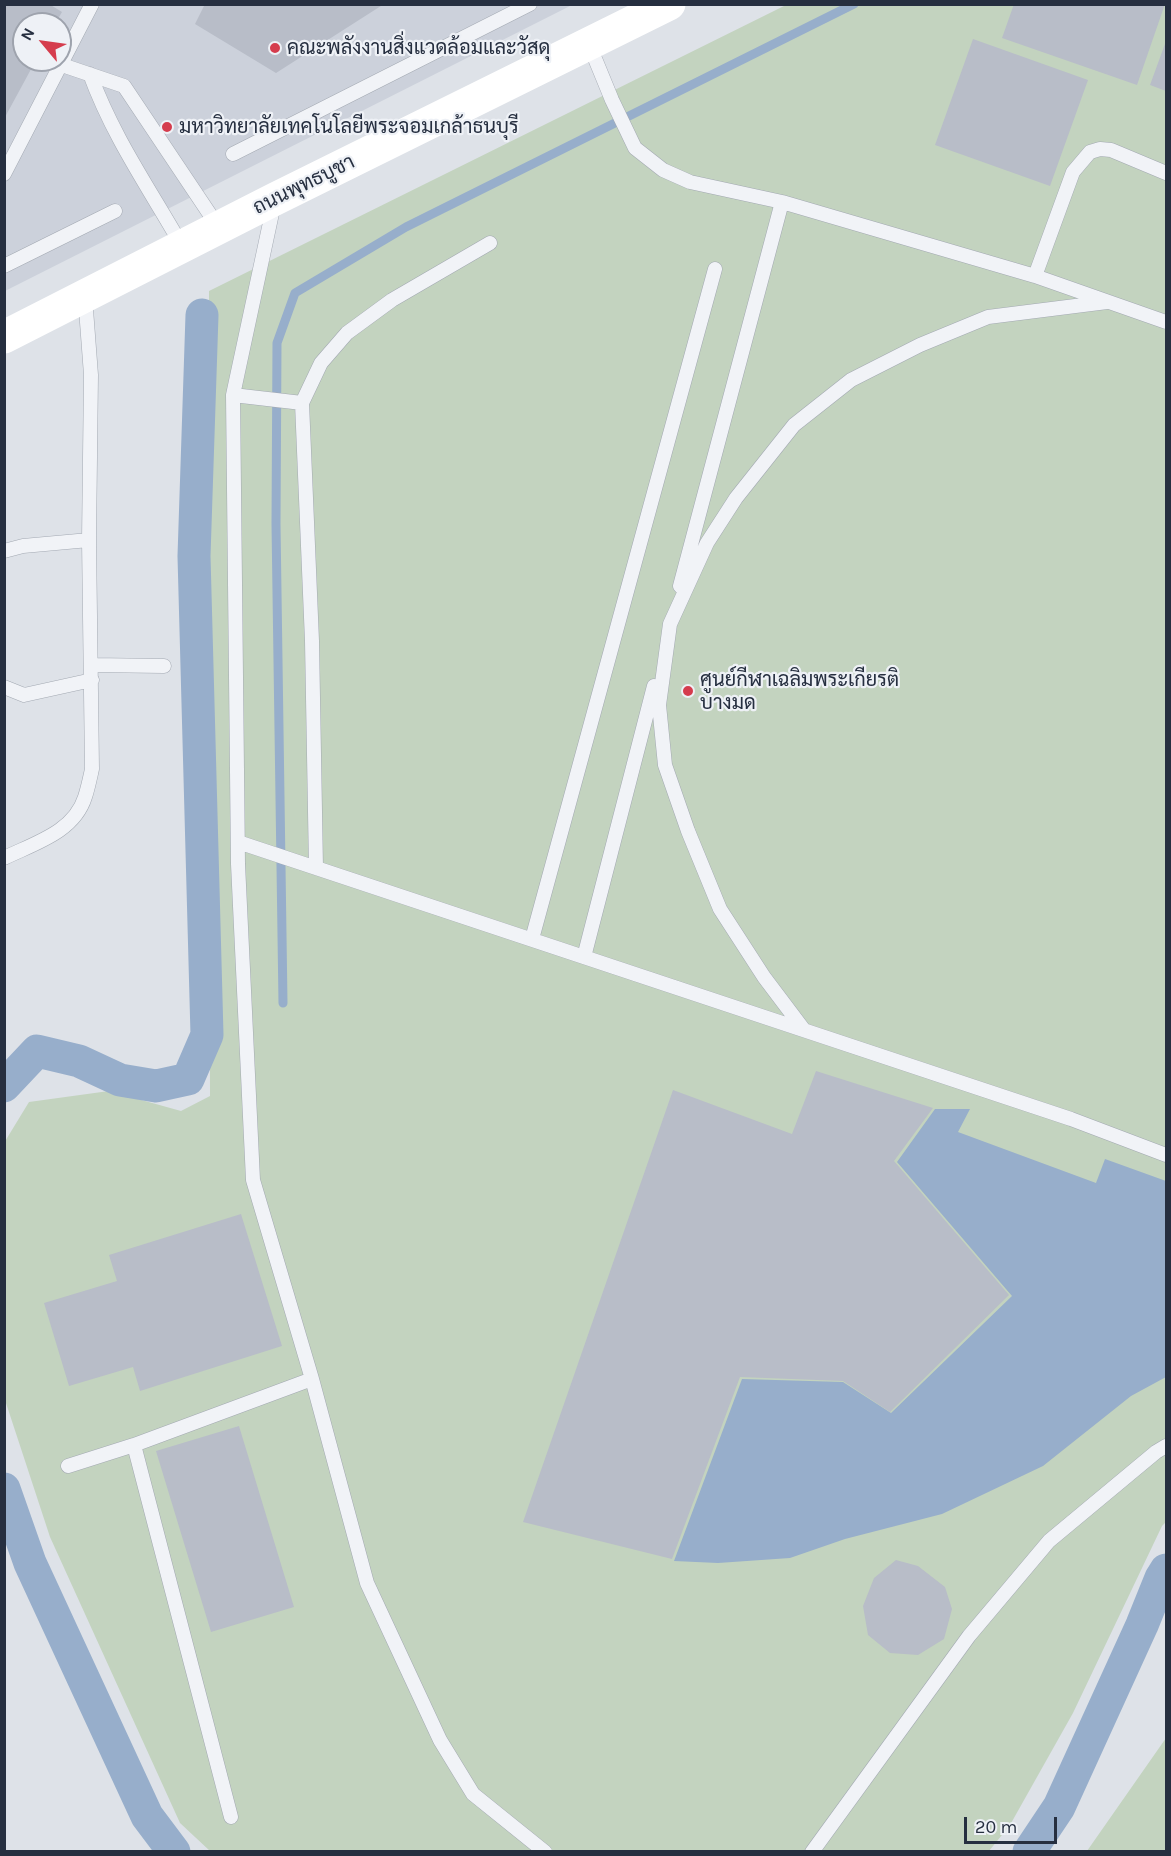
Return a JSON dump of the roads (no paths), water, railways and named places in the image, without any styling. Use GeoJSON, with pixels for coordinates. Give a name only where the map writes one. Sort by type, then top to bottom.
{"type":"FeatureCollection","features":[{"type":"Feature","properties":{"kind":"main road","name":"ถนนพุทธบูชา"},"geometry":{"type":"LineString","coordinates":[[4,337],[660,7]]}},
{"type":"Feature","properties":{"kind":"lane"},"geometry":{"type":"LineString","coordinates":[[72,45],[92,4]]}},
{"type":"Feature","properties":{"kind":"lane"},"geometry":{"type":"LineString","coordinates":[[232,154],[530,4]]}},
{"type":"Feature","properties":{"kind":"lane"},"geometry":{"type":"LineString","coordinates":[[589,44],[635,148],[663,171],[690,182],[782,202],[1035,276],[1167,322]]}},
{"type":"Feature","properties":{"kind":"lane"},"geometry":{"type":"LineString","coordinates":[[72,68],[124,86],[219,228]]}},
{"type":"Feature","properties":{"kind":"lane"},"geometry":{"type":"LineString","coordinates":[[4,174],[58,72]]}},
{"type":"Feature","properties":{"kind":"lane"},"geometry":{"type":"LineString","coordinates":[[90,74],[117,137],[182,246]]}},
{"type":"Feature","properties":{"kind":"lane"},"geometry":{"type":"LineString","coordinates":[[1035,276],[1073,172],[1090,152],[1100,149],[1111,150],[1167,173]]}},
{"type":"Feature","properties":{"kind":"lane"},"geometry":{"type":"LineString","coordinates":[[275,199],[232,394],[238,842],[253,1180],[312,1379],[367,1583],[440,1740],[473,1794],[545,1851]]}},
{"type":"Feature","properties":{"kind":"lane"},"geometry":{"type":"LineString","coordinates":[[584,957],[782,202]]}},
{"type":"Feature","properties":{"kind":"lane"},"geometry":{"type":"LineString","coordinates":[[4,266],[115,211]]}},
{"type":"Feature","properties":{"kind":"lane"},"geometry":{"type":"LineString","coordinates":[[316,868],[312,641],[302,403],[321,363],[347,333],[392,300],[490,243]]}},
{"type":"Feature","properties":{"kind":"lane"},"geometry":{"type":"LineString","coordinates":[[532,939],[715,269]]}},
{"type":"Feature","properties":{"kind":"lane"},"geometry":{"type":"LineString","coordinates":[[4,858],[51,836],[70,824],[85,799],[92,769],[89,540],[91,375],[85,296]]}},
{"type":"Feature","properties":{"kind":"lane"},"geometry":{"type":"LineString","coordinates":[[804,1030],[764,977],[720,909],[688,831],[665,765],[659,705],[670,624],[707,543],[736,498],[794,424],[851,380],[920,345],[988,317],[1107,302]]}},
{"type":"Feature","properties":{"kind":"lane"},"geometry":{"type":"LineString","coordinates":[[232,394],[302,403]]}},
{"type":"Feature","properties":{"kind":"lane"},"geometry":{"type":"LineString","coordinates":[[4,551],[23,546],[89,540]]}},
{"type":"Feature","properties":{"kind":"lane"},"geometry":{"type":"LineString","coordinates":[[92,665],[164,666]]}},
{"type":"Feature","properties":{"kind":"lane"},"geometry":{"type":"LineString","coordinates":[[4,687],[24,695],[92,680]]}},
{"type":"Feature","properties":{"kind":"lane"},"geometry":{"type":"LineString","coordinates":[[238,842],[1071,1119],[1167,1155]]}},
{"type":"Feature","properties":{"kind":"lane"},"geometry":{"type":"LineString","coordinates":[[68,1466],[134,1445],[312,1379]]}},
{"type":"Feature","properties":{"kind":"lane"},"geometry":{"type":"LineString","coordinates":[[134,1445],[231,1817]]}},
{"type":"Feature","properties":{"kind":"lane"},"geometry":{"type":"LineString","coordinates":[[812,1851],[969,1636],[1048,1541],[1156,1452],[1167,1446]]}},
{"type":"Feature","properties":{"kind":"water"},"geometry":{"type":"Polygon","coordinates":[[[935,1109],[970,1109],[958,1132],[1096,1183],[1105,1159],[1166,1181],[1166,1377],[1131,1396],[1043,1466],[942,1514],[845,1539],[790,1558],[718,1563],[674,1561],[742,1379],[843,1382],[891,1413],[1012,1296],[897,1162],[935,1109]]]}},
{"type":"Feature","properties":{"kind":"waterway"},"geometry":{"type":"LineString","coordinates":[[283,1003],[276,524],[277,343],[295,293],[406,227],[854,4]]}},
{"type":"Feature","properties":{"kind":"waterway"},"geometry":{"type":"LineString","coordinates":[[4,1086],[37,1051],[79,1061],[120,1080],[156,1086],[188,1079],[207,1035],[194,556],[202,315]]}},
{"type":"Feature","properties":{"kind":"waterway"},"geometry":{"type":"LineString","coordinates":[[4,1489],[30,1563],[147,1816],[174,1852]]}},
{"type":"Feature","properties":{"kind":"waterway"},"geometry":{"type":"LineString","coordinates":[[1029,1852],[1059,1807],[1166,1570]]}},
{"type":"Feature","properties":{"kind":"place","name":"คณะพลังงานสิ่งแวดล้อมและวัสดุ"},"geometry":{"type":"Point","coordinates":[275,48]}},
{"type":"Feature","properties":{"kind":"place","name":"มหาวิทยาลัยเทคโนโลยีพระจอมเกล้าธนบุรี"},"geometry":{"type":"Point","coordinates":[167,127]}},
{"type":"Feature","properties":{"kind":"place","name":"ศูนย์กีฬาเฉลิมพระเกียรติ บางมด"},"geometry":{"type":"Point","coordinates":[688,691]}}]}
